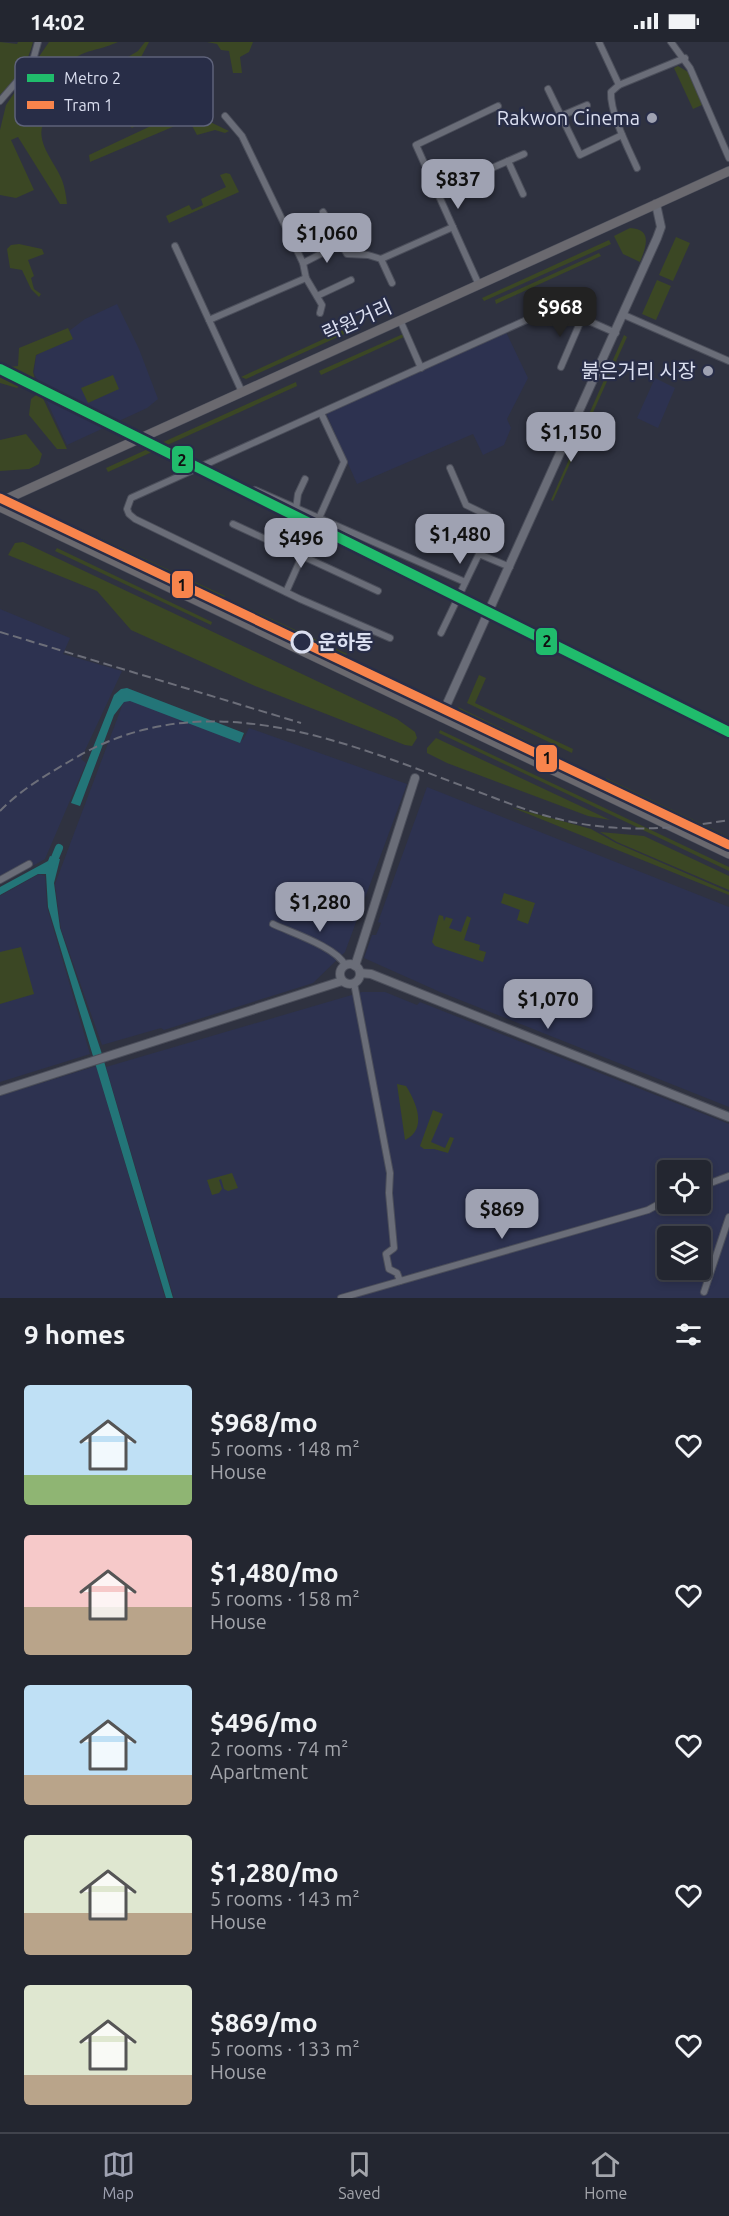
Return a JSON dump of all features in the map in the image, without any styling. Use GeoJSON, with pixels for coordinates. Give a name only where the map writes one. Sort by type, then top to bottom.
{"type":"FeatureCollection","features":[{"type":"Feature","properties":{"kind":"main road","name":"락원거리"},"geometry":{"type":"LineString","coordinates":[[0,502],[729,171]]}},
{"type":"Feature","properties":{"kind":"main road"},"geometry":{"type":"LineString","coordinates":[[0,507],[729,854]]}},
{"type":"Feature","properties":{"kind":"street"},"geometry":{"type":"LineString","coordinates":[[34,57],[38,42]]}},
{"type":"Feature","properties":{"kind":"street"},"geometry":{"type":"LineString","coordinates":[[599,42],[619,85]]}},
{"type":"Feature","properties":{"kind":"street"},"geometry":{"type":"LineString","coordinates":[[671,42],[685,58],[729,158]]}},
{"type":"Feature","properties":{"kind":"street"},"geometry":{"type":"LineString","coordinates":[[637,168],[622,135],[611,92],[619,85],[685,58]]}},
{"type":"Feature","properties":{"kind":"street"},"geometry":{"type":"LineString","coordinates":[[0,101],[15,84]]}},
{"type":"Feature","properties":{"kind":"street"},"geometry":{"type":"LineString","coordinates":[[548,89],[580,155],[622,135]]}},
{"type":"Feature","properties":{"kind":"street"},"geometry":{"type":"LineString","coordinates":[[561,116],[587,105]]}},
{"type":"Feature","properties":{"kind":"street"},"geometry":{"type":"LineString","coordinates":[[479,285],[416,145],[498,106]]}},
{"type":"Feature","properties":{"kind":"street"},"geometry":{"type":"LineString","coordinates":[[225,116],[242,136],[303,263],[306,278],[322,305],[320,314]]}},
{"type":"Feature","properties":{"kind":"street"},"geometry":{"type":"LineString","coordinates":[[437,192],[524,154]]}},
{"type":"Feature","properties":{"kind":"street"},"geometry":{"type":"LineString","coordinates":[[508,161],[523,194]]}},
{"type":"Feature","properties":{"kind":"street"},"geometry":{"type":"LineString","coordinates":[[441,717],[616,333],[661,227],[656,204]]}},
{"type":"Feature","properties":{"kind":"street"},"geometry":{"type":"LineString","coordinates":[[323,212],[347,254],[368,255],[381,259],[453,227]]}},
{"type":"Feature","properties":{"kind":"street"},"geometry":{"type":"LineString","coordinates":[[303,263],[340,244]]}},
{"type":"Feature","properties":{"kind":"street"},"geometry":{"type":"LineString","coordinates":[[175,246],[242,392]]}},
{"type":"Feature","properties":{"kind":"street"},"geometry":{"type":"LineString","coordinates":[[381,259],[392,284]]}},
{"type":"Feature","properties":{"kind":"street"},"geometry":{"type":"LineString","coordinates":[[209,320],[306,278]]}},
{"type":"Feature","properties":{"kind":"street"},"geometry":{"type":"LineString","coordinates":[[317,296],[351,280]]}},
{"type":"Feature","properties":{"kind":"street"},"geometry":{"type":"LineString","coordinates":[[390,638],[286,592],[135,519],[129,514],[128,503],[131,498],[562,304],[572,305],[582,318],[616,333]]}},
{"type":"Feature","properties":{"kind":"street"},"geometry":{"type":"LineString","coordinates":[[624,315],[729,362]]}},
{"type":"Feature","properties":{"kind":"street"},"geometry":{"type":"LineString","coordinates":[[561,367],[582,318]]}},
{"type":"Feature","properties":{"kind":"street"},"geometry":{"type":"LineString","coordinates":[[400,320],[421,368]]}},
{"type":"Feature","properties":{"kind":"street"},"geometry":{"type":"LineString","coordinates":[[286,592],[344,462],[321,413]]}},
{"type":"Feature","properties":{"kind":"street"},"geometry":{"type":"LineString","coordinates":[[441,633],[495,519],[466,505],[450,468]]}},
{"type":"Feature","properties":{"kind":"street"},"geometry":{"type":"LineString","coordinates":[[296,509],[298,494],[305,479]]}},
{"type":"Feature","properties":{"kind":"street"},"geometry":{"type":"LineString","coordinates":[[255,490],[465,582]]}},
{"type":"Feature","properties":{"kind":"street"},"geometry":{"type":"LineString","coordinates":[[233,524],[378,591]]}},
{"type":"Feature","properties":{"kind":"street"},"geometry":{"type":"LineString","coordinates":[[479,554],[510,567]]}},
{"type":"Feature","properties":{"kind":"street"},"geometry":{"type":"LineString","coordinates":[[400,1281],[397,1273],[389,1269],[386,1254],[394,1248],[389,1193],[390,1173],[353,968],[415,778]]}},
{"type":"Feature","properties":{"kind":"street"},"geometry":{"type":"LineString","coordinates":[[0,880],[29,864]]}},
{"type":"Feature","properties":{"kind":"street"},"geometry":{"type":"LineString","coordinates":[[273,924],[333,952],[353,968],[729,1117]]}},
{"type":"Feature","properties":{"kind":"street"},"geometry":{"type":"LineString","coordinates":[[342,981],[340,972],[353,968]]}},
{"type":"Feature","properties":{"kind":"street"},"geometry":{"type":"LineString","coordinates":[[0,1091],[342,981],[354,983]]}},
{"type":"Feature","properties":{"kind":"street"},"geometry":{"type":"LineString","coordinates":[[711,1183],[729,1176]]}},
{"type":"Feature","properties":{"kind":"street"},"geometry":{"type":"LineString","coordinates":[[341,1298],[648,1210],[657,1205]]}},
{"type":"Feature","properties":{"kind":"street"},"geometry":{"type":"LineString","coordinates":[[704,1292],[729,1217]]}},
{"type":"Feature","properties":{"kind":"shaded area"},"geometry":{"type":"Polygon","coordinates":[[[0,42],[17,44],[18,42],[33,42],[28,57],[15,57],[15,78],[0,95],[0,42]]]}},
{"type":"Feature","properties":{"kind":"shaded area"},"geometry":{"type":"Polygon","coordinates":[[[49,42],[118,42],[78,57],[39,57],[49,42]]]}},
{"type":"Feature","properties":{"kind":"shaded area"},"geometry":{"type":"Polygon","coordinates":[[[145,42],[149,42],[141,57],[128,57],[138,51],[145,42]]]}},
{"type":"Feature","properties":{"kind":"shaded area"},"geometry":{"type":"Polygon","coordinates":[[[207,42],[253,42],[249,52],[240,57],[242,73],[233,73],[229,51],[221,50],[217,44],[207,42]]]}},
{"type":"Feature","properties":{"kind":"shaded area"},"geometry":{"type":"Polygon","coordinates":[[[678,66],[688,72],[702,105],[693,109],[674,68],[678,66]]]}},
{"type":"Feature","properties":{"kind":"shaded area"},"geometry":{"type":"Polygon","coordinates":[[[15,92],[15,126],[43,126],[43,144],[62,180],[67,204],[60,204],[18,137],[11,140],[34,190],[16,198],[0,195],[0,130],[6,105],[15,92]]]}},
{"type":"Feature","properties":{"kind":"shaded area"},"geometry":{"type":"Polygon","coordinates":[[[213,123],[229,131],[225,133],[215,130],[197,135],[192,126],[213,126],[213,123]]]}},
{"type":"Feature","properties":{"kind":"shaded area"},"geometry":{"type":"Polygon","coordinates":[[[151,126],[175,126],[90,162],[89,155],[151,126]]]}},
{"type":"Feature","properties":{"kind":"shaded area"},"geometry":{"type":"Polygon","coordinates":[[[230,174],[239,192],[169,223],[166,216],[189,205],[192,210],[203,205],[201,199],[226,187],[220,175],[230,174]]]}},
{"type":"Feature","properties":{"kind":"shaded area"},"geometry":{"type":"Polygon","coordinates":[[[630,228],[637,229],[645,235],[646,245],[640,262],[623,254],[614,236],[630,228]]]}},
{"type":"Feature","properties":{"kind":"shaded area"},"geometry":{"type":"Polygon","coordinates":[[[676,237],[690,243],[673,281],[659,275],[676,237]]]}},
{"type":"Feature","properties":{"kind":"shaded area"},"geometry":{"type":"Polygon","coordinates":[[[609,240],[611,244],[484,301],[482,298],[609,240]]]}},
{"type":"Feature","properties":{"kind":"shaded area"},"geometry":{"type":"Polygon","coordinates":[[[19,244],[42,249],[44,254],[28,260],[34,276],[31,278],[34,289],[41,294],[39,297],[31,289],[22,270],[10,268],[7,249],[11,245],[19,244]]]}},
{"type":"Feature","properties":{"kind":"shaded area"},"geometry":{"type":"Polygon","coordinates":[[[599,253],[601,256],[496,304],[495,300],[599,253]]]}},
{"type":"Feature","properties":{"kind":"shaded area"},"geometry":{"type":"Polygon","coordinates":[[[657,280],[671,286],[656,320],[642,314],[657,280]]]}},
{"type":"Feature","properties":{"kind":"shaded area"},"geometry":{"type":"Polygon","coordinates":[[[117,304],[139,349],[158,399],[147,408],[67,445],[34,373],[36,356],[85,319],[117,304]]]}},
{"type":"Feature","properties":{"kind":"shaded area"},"geometry":{"type":"Polygon","coordinates":[[[350,327],[351,331],[246,379],[241,377],[350,327]]]}},
{"type":"Feature","properties":{"kind":"shaded area"},"geometry":{"type":"Polygon","coordinates":[[[68,328],[73,339],[36,355],[33,372],[35,380],[28,378],[17,388],[0,383],[0,368],[18,366],[19,348],[68,328]]]}},
{"type":"Feature","properties":{"kind":"shaded area"},"geometry":{"type":"Polygon","coordinates":[[[506,332],[528,378],[507,419],[511,428],[504,445],[483,455],[473,434],[357,484],[326,413],[506,332]]]}},
{"type":"Feature","properties":{"kind":"shaded area"},"geometry":{"type":"Polygon","coordinates":[[[403,334],[404,337],[321,375],[319,371],[403,334]]]}},
{"type":"Feature","properties":{"kind":"shaded area"},"geometry":{"type":"Polygon","coordinates":[[[624,335],[627,337],[553,501],[551,500],[624,335]]]}},
{"type":"Feature","properties":{"kind":"shaded area"},"geometry":{"type":"Polygon","coordinates":[[[113,375],[119,389],[88,403],[81,388],[113,375]]]}},
{"type":"Feature","properties":{"kind":"shaded area"},"geometry":{"type":"Polygon","coordinates":[[[655,378],[675,388],[658,428],[637,418],[655,378]]]}},
{"type":"Feature","properties":{"kind":"shaded area"},"geometry":{"type":"Polygon","coordinates":[[[296,382],[297,386],[108,472],[106,468],[296,382]]]}},
{"type":"Feature","properties":{"kind":"shaded area"},"geometry":{"type":"Polygon","coordinates":[[[40,392],[67,449],[57,449],[29,415],[31,399],[40,392]]]}},
{"type":"Feature","properties":{"kind":"shaded area"},"geometry":{"type":"Polygon","coordinates":[[[26,434],[42,454],[39,464],[29,469],[0,471],[0,440],[26,434]]]}},
{"type":"Feature","properties":{"kind":"shaded area"},"geometry":{"type":"Polygon","coordinates":[[[79,528],[225,596],[222,602],[76,533],[79,528]]]}},
{"type":"Feature","properties":{"kind":"shaded area"},"geometry":{"type":"Polygon","coordinates":[[[23,542],[397,719],[415,732],[417,738],[412,746],[405,745],[255,686],[131,630],[97,591],[8,555],[15,543],[23,542]]]}},
{"type":"Feature","properties":{"kind":"shaded area"},"geometry":{"type":"Polygon","coordinates":[[[57,548],[212,622],[211,625],[55,551],[57,548]]]}},
{"type":"Feature","properties":{"kind":"shaded area"},"geometry":{"type":"Polygon","coordinates":[[[231,600],[347,654],[344,659],[229,605],[231,600]]]}},
{"type":"Feature","properties":{"kind":"shaded area"},"geometry":{"type":"Polygon","coordinates":[[[0,609],[70,638],[63,654],[122,671],[81,759],[86,763],[45,859],[0,884],[0,609]]]}},
{"type":"Feature","properties":{"kind":"shaded area"},"geometry":{"type":"Polygon","coordinates":[[[479,675],[486,678],[475,703],[573,749],[572,753],[467,703],[479,675]]]}},
{"type":"Feature","properties":{"kind":"shaded area"},"geometry":{"type":"Polygon","coordinates":[[[127,688],[244,733],[240,743],[130,701],[124,702],[114,715],[80,806],[71,803],[114,695],[121,689],[127,688]]]}},
{"type":"Feature","properties":{"kind":"shaded area"},"geometry":{"type":"Polygon","coordinates":[[[125,698],[243,740],[249,728],[407,784],[345,952],[313,983],[164,1030],[161,1028],[102,1045],[61,929],[55,884],[125,698]]]}},
{"type":"Feature","properties":{"kind":"shaded area"},"geometry":{"type":"Polygon","coordinates":[[[458,707],[599,776],[591,778],[463,716],[458,707]]]}},
{"type":"Feature","properties":{"kind":"shaded area"},"geometry":{"type":"Polygon","coordinates":[[[440,730],[729,867],[729,871],[439,733],[440,730]]]}},
{"type":"Feature","properties":{"kind":"shaded area"},"geometry":{"type":"Polygon","coordinates":[[[436,738],[610,820],[588,816],[447,763],[427,753],[427,748],[436,738]]]}},
{"type":"Feature","properties":{"kind":"shaded area"},"geometry":{"type":"Polygon","coordinates":[[[606,778],[729,837],[729,844],[609,786],[606,778]]]}},
{"type":"Feature","properties":{"kind":"shaded area"},"geometry":{"type":"Polygon","coordinates":[[[427,787],[729,907],[729,1107],[440,992],[364,958],[372,935],[376,935],[381,923],[378,922],[427,787]]]}},
{"type":"Feature","properties":{"kind":"shaded area"},"geometry":{"type":"Polygon","coordinates":[[[511,807],[591,829],[616,843],[729,892],[729,895],[511,807]]]}},
{"type":"Feature","properties":{"kind":"shaded area"},"geometry":{"type":"Polygon","coordinates":[[[600,832],[644,836],[729,876],[729,890],[617,842],[600,832]]]}},
{"type":"Feature","properties":{"kind":"shaded area"},"geometry":{"type":"Polygon","coordinates":[[[50,856],[60,859],[54,883],[60,928],[101,1051],[173,1298],[166,1298],[48,907],[46,874],[38,874],[0,895],[0,887],[48,861],[50,856]]]}},
{"type":"Feature","properties":{"kind":"shaded area"},"geometry":{"type":"Polygon","coordinates":[[[39,874],[45,876],[47,907],[90,1054],[0,1082],[0,896],[39,874]]]}},
{"type":"Feature","properties":{"kind":"shaded area"},"geometry":{"type":"Polygon","coordinates":[[[504,893],[535,903],[528,924],[517,920],[520,910],[501,903],[504,893]]]}},
{"type":"Feature","properties":{"kind":"shaded area"},"geometry":{"type":"Polygon","coordinates":[[[439,915],[443,916],[444,921],[446,917],[453,919],[449,928],[461,932],[467,916],[471,918],[464,940],[480,945],[479,950],[486,952],[483,962],[435,946],[432,942],[439,915]]]}},
{"type":"Feature","properties":{"kind":"shaded area"},"geometry":{"type":"Polygon","coordinates":[[[21,947],[34,994],[0,1004],[0,952],[21,947]]]}},
{"type":"Feature","properties":{"kind":"shaded area"},"geometry":{"type":"Polygon","coordinates":[[[362,992],[385,992],[417,1005],[420,1002],[729,1124],[729,1298],[174,1298],[106,1067],[362,992]]]}},
{"type":"Feature","properties":{"kind":"shaded area"},"geometry":{"type":"Polygon","coordinates":[[[96,1066],[165,1298],[0,1298],[0,1096],[96,1066]]]}},
{"type":"Feature","properties":{"kind":"shaded area"},"geometry":{"type":"Polygon","coordinates":[[[397,1084],[406,1086],[418,1115],[416,1129],[405,1140],[397,1084]]]}},
{"type":"Feature","properties":{"kind":"shaded area"},"geometry":{"type":"Polygon","coordinates":[[[433,1110],[443,1114],[431,1142],[445,1148],[450,1137],[454,1138],[448,1153],[424,1149],[420,1146],[433,1110]]]}},
{"type":"Feature","properties":{"kind":"shaded area"},"geometry":{"type":"Polygon","coordinates":[[[232,1173],[238,1188],[228,1191],[224,1189],[221,1179],[219,1180],[222,1189],[219,1193],[212,1195],[207,1180],[232,1173]]]}},
{"type":"Feature","properties":{"kind":"waterway"},"geometry":{"type":"LineString","coordinates":[[52,865],[59,848]]}},
{"type":"Feature","properties":{"kind":"railway"},"geometry":{"type":"LineString","coordinates":[[0,632],[301,723]]}},
{"type":"Feature","properties":{"kind":"railway"},"geometry":{"type":"LineString","coordinates":[[0,811],[24,790],[52,772],[119,737],[169,725],[219,721],[269,726],[319,737],[419,769],[529,811],[587,825],[648,828],[689,826],[729,820]]}},
{"type":"Feature","properties":{"kind":"metro line","name":"2"},"geometry":{"type":"LineString","coordinates":[[0,369],[729,732]]}},
{"type":"Feature","properties":{"kind":"tram line","name":"1"},"geometry":{"type":"LineString","coordinates":[[0,498],[729,845]]}},
{"type":"Feature","properties":{"kind":"place","name":"Rakwon Cinema"},"geometry":{"type":"Point","coordinates":[652,118]}},
{"type":"Feature","properties":{"kind":"place","name":"붉은거리 시장"},"geometry":{"type":"Point","coordinates":[708,371]}},
{"type":"Feature","properties":{"kind":"place","name":"운하동"},"geometry":{"type":"Point","coordinates":[302,642]}}]}
